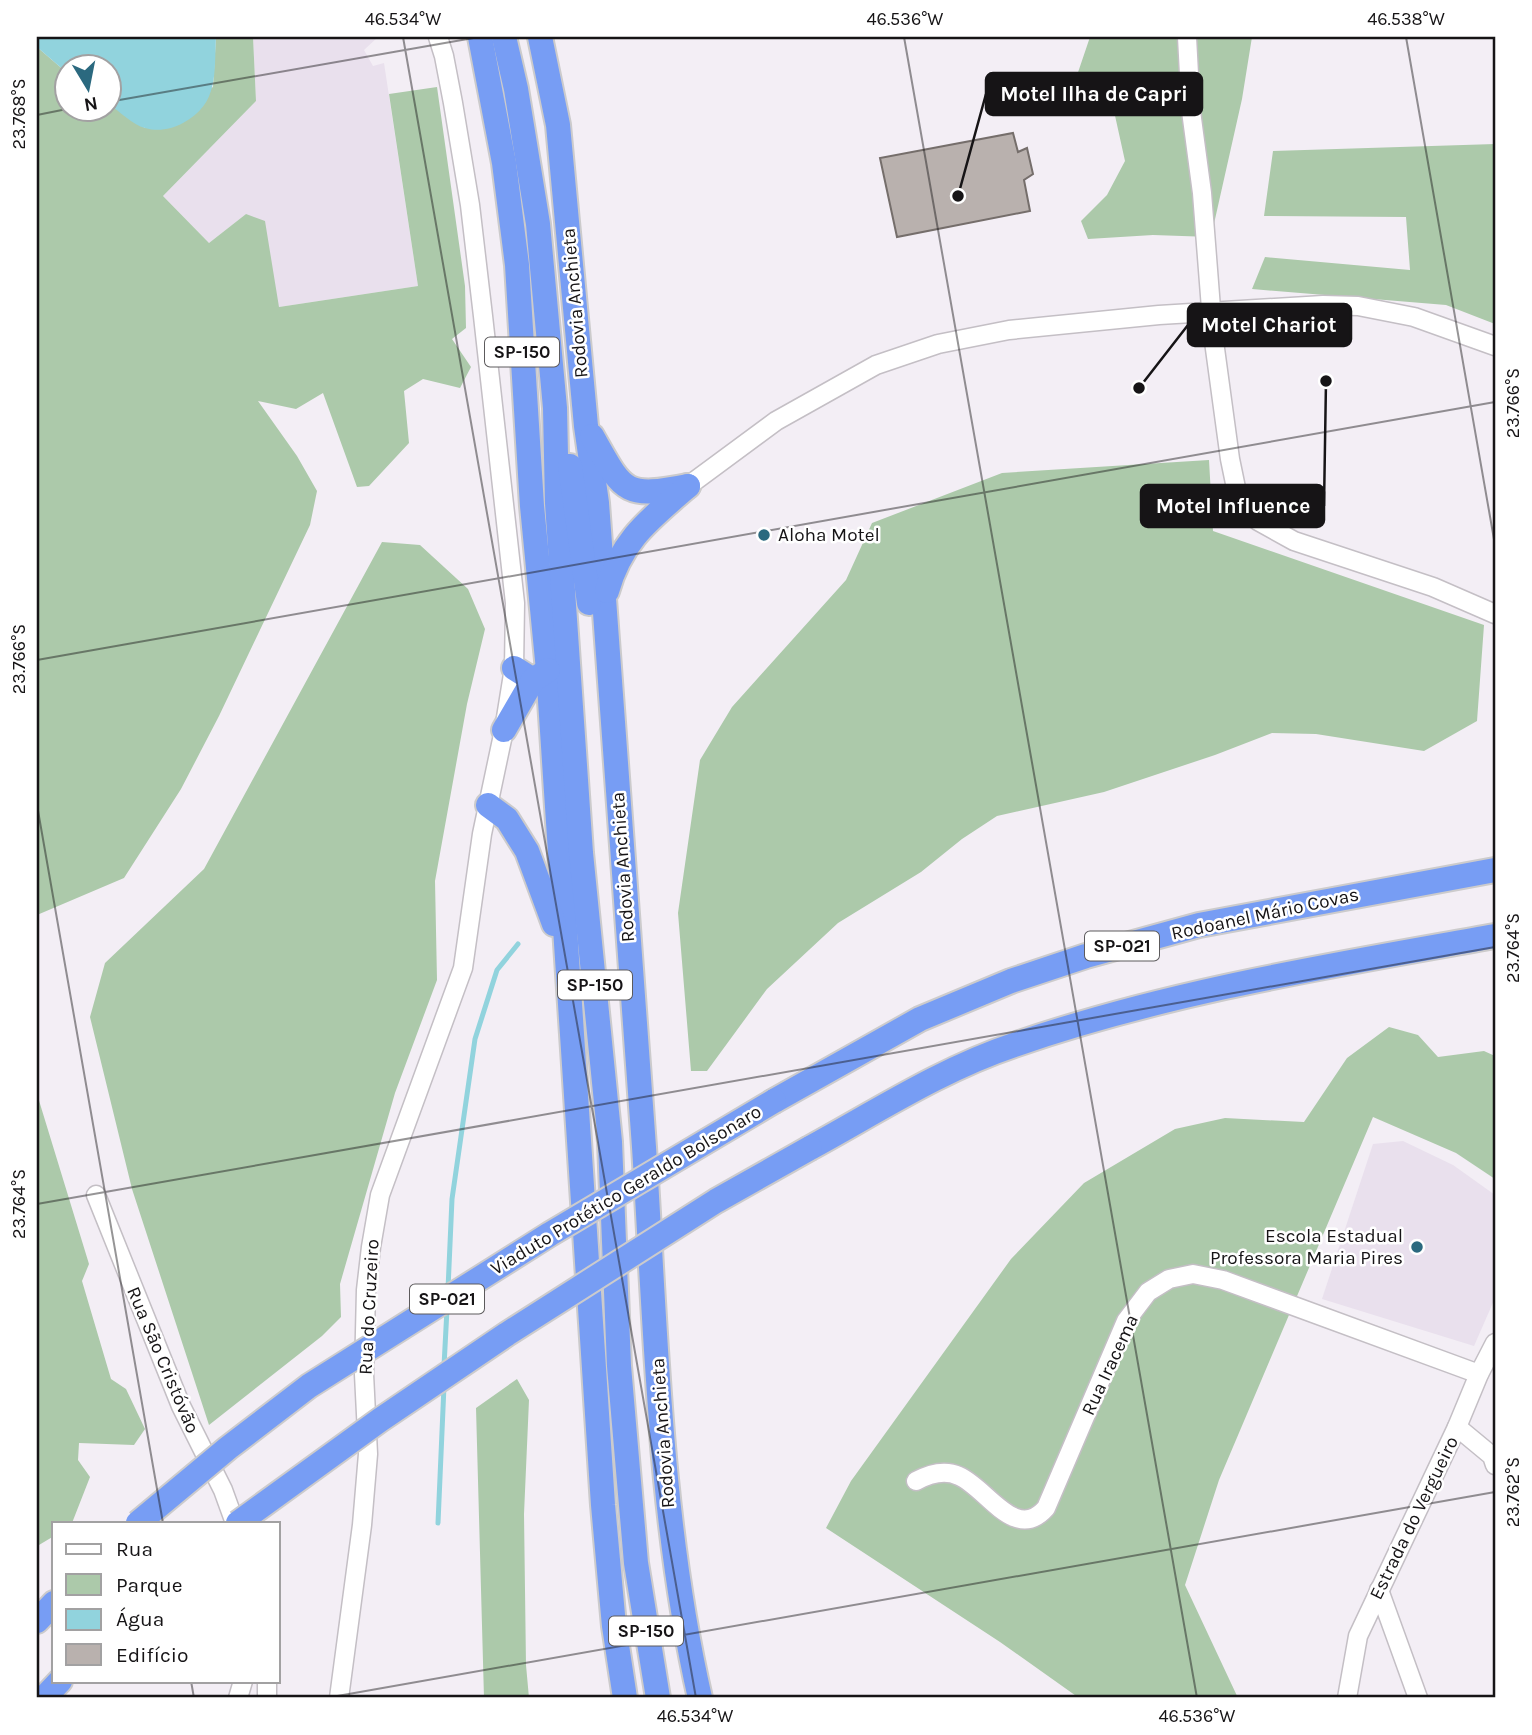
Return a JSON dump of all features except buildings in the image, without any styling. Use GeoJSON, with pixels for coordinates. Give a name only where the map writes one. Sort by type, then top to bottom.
{"type":"FeatureCollection","features":[{"type":"Feature","properties":{"kind":"highway","name":"SP-150"},"geometry":{"type":"LineString","coordinates":[[480,37],[504,163],[517,265],[532,506],[532,673],[567,979],[603,1505],[614,1626],[625,1698]]}},
{"type":"Feature","properties":{"kind":"highway","name":"Rodovia Anchieta"},"geometry":{"type":"LineString","coordinates":[[504,37],[516,89],[538,224],[555,408],[557,503],[580,840],[610,1142],[622,1404],[636,1563],[658,1698]]}},
{"type":"Feature","properties":{"kind":"highway","name":"Rodovia Anchieta"},"geometry":{"type":"LineString","coordinates":[[540,37],[558,125],[586,426],[597,503],[637,1040],[667,1498],[687,1638],[700,1698]]}},
{"type":"Feature","properties":{"kind":"highway"},"geometry":{"type":"LineString","coordinates":[[555,408],[566,442],[594,635],[604,678],[611,695]]}},
{"type":"Feature","properties":{"kind":"highway"},"geometry":{"type":"LineString","coordinates":[[586,426],[618,479],[628,487],[645,493],[688,486]]}},
{"type":"Feature","properties":{"kind":"highway"},"geometry":{"type":"LineString","coordinates":[[604,606],[612,575],[628,543],[688,486]]}},
{"type":"Feature","properties":{"kind":"highway"},"geometry":{"type":"LineString","coordinates":[[505,730],[532,673]]}},
{"type":"Feature","properties":{"kind":"highway"},"geometry":{"type":"LineString","coordinates":[[488,805],[507,820],[527,851],[553,919],[567,979]]}},
{"type":"Feature","properties":{"kind":"highway","name":"Rodoanel Mário Covas"},"geometry":{"type":"LineString","coordinates":[[774,1101],[920,1019],[1011,981],[1074,960],[1199,925],[1495,870]]}},
{"type":"Feature","properties":{"kind":"highway"},"geometry":{"type":"LineString","coordinates":[[238,1522],[507,1334],[716,1200],[943,1075],[1012,1045],[1176,998],[1495,936]]}},
{"type":"Feature","properties":{"kind":"highway","name":"Viaduto Protético Geraldo Bolsonaro"},"geometry":{"type":"LineString","coordinates":[[139,1522],[228,1448],[309,1386],[550,1234],[774,1101]]}},
{"type":"Feature","properties":{"kind":"highway"},"geometry":{"type":"LineString","coordinates":[[37,1621],[52,1605]]}},
{"type":"Feature","properties":{"kind":"street"},"geometry":{"type":"LineString","coordinates":[[438,37],[453,103],[480,288],[515,603],[532,673]]}},
{"type":"Feature","properties":{"kind":"street"},"geometry":{"type":"LineString","coordinates":[[1187,37],[1191,111],[1202,193],[1213,334],[1236,488],[1245,507],[1258,521],[1294,541],[1433,587],[1495,614]]}},
{"type":"Feature","properties":{"kind":"street"},"geometry":{"type":"LineString","coordinates":[[688,486],[776,421],[876,365],[938,344],[1009,330],[1159,315],[1323,305],[1358,306],[1415,317],[1495,346]]}},
{"type":"Feature","properties":{"kind":"street","name":"Rua do Cruzeiro"},"geometry":{"type":"LineString","coordinates":[[339,1698],[362,1525],[368,1454],[364,1374],[366,1290],[371,1247],[380,1195],[463,968],[488,805],[505,730]]}},
{"type":"Feature","properties":{"kind":"street","name":"Rua São Cristóvão"},"geometry":{"type":"LineString","coordinates":[[96,1195],[181,1406],[237,1522]]}},
{"type":"Feature","properties":{"kind":"street","name":"Rua Iracema"},"geometry":{"type":"LineString","coordinates":[[916,1481],[930,1474],[944,1472],[959,1476],[1013,1518],[1026,1520],[1039,1517],[1046,1508],[1126,1321],[1148,1292],[1169,1279],[1193,1274],[1223,1280],[1479,1374]]}},
{"type":"Feature","properties":{"kind":"street","name":"Estrada do Vergueiro"},"geometry":{"type":"LineString","coordinates":[[1347,1698],[1357,1636],[1495,1343]]}},
{"type":"Feature","properties":{"kind":"street"},"geometry":{"type":"LineString","coordinates":[[1457,1427],[1494,1459]]}},
{"type":"Feature","properties":{"kind":"street"},"geometry":{"type":"LineString","coordinates":[[1379,1590],[1418,1698]]}},
{"type":"Feature","properties":{"kind":"shaded area"},"geometry":{"type":"Polygon","coordinates":[[[253,37],[378,37],[364,50],[373,66],[384,63],[418,286],[279,307],[246,214],[209,243],[163,196],[256,101],[253,37]]]}},
{"type":"Feature","properties":{"kind":"shaded area","name":"Escola Estadual Professora Maria Pires"},"geometry":{"type":"Polygon","coordinates":[[[1403,1141],[1453,1165],[1495,1195],[1495,1298],[1474,1346],[1322,1299],[1373,1144],[1403,1141]]]}},
{"type":"Feature","properties":{"kind":"green space"},"geometry":{"type":"Polygon","coordinates":[[[216,37],[253,37],[256,101],[163,196],[209,243],[246,214],[265,221],[279,307],[418,286],[389,94],[437,87],[465,286],[466,328],[452,339],[471,367],[460,388],[423,379],[404,391],[409,443],[369,486],[357,487],[323,393],[296,409],[258,401],[297,456],[317,491],[310,525],[181,789],[124,878],[37,915],[37,47],[52,60],[52,122],[122,122],[122,113],[145,128],[213,87],[216,37]]]}},
{"type":"Feature","properties":{"kind":"green space"},"geometry":{"type":"Polygon","coordinates":[[[1090,37],[1252,37],[1242,99],[1211,237],[1153,235],[1088,239],[1081,221],[1107,195],[1125,161],[1112,102],[1071,93],[1090,37]]]}},
{"type":"Feature","properties":{"kind":"green space"},"geometry":{"type":"Polygon","coordinates":[[[1495,144],[1495,324],[1446,305],[1252,289],[1265,257],[1410,270],[1406,217],[1264,216],[1273,151],[1495,144]]]}},
{"type":"Feature","properties":{"kind":"green space"},"geometry":{"type":"Polygon","coordinates":[[[1209,460],[1213,531],[1484,625],[1477,721],[1424,751],[1316,734],[1272,733],[1104,792],[997,816],[962,839],[921,872],[838,923],[767,989],[707,1071],[691,1071],[678,913],[700,760],[732,707],[846,580],[872,523],[1002,473],[1209,460]]]}},
{"type":"Feature","properties":{"kind":"green space"},"geometry":{"type":"Polygon","coordinates":[[[382,542],[420,545],[468,589],[485,629],[467,704],[435,881],[437,980],[395,1093],[340,1284],[341,1317],[322,1336],[209,1425],[132,1189],[90,1017],[105,963],[204,869],[382,542]]]}},
{"type":"Feature","properties":{"kind":"green space"},"geometry":{"type":"Polygon","coordinates":[[[1389,1027],[1418,1035],[1438,1057],[1484,1051],[1495,1056],[1495,1179],[1456,1153],[1373,1117],[1219,1480],[1185,1585],[1238,1698],[1079,1698],[1000,1642],[826,1528],[851,1481],[1011,1259],[1084,1183],[1175,1129],[1225,1118],[1304,1122],[1347,1058],[1389,1027]]]}},
{"type":"Feature","properties":{"kind":"green space"},"geometry":{"type":"Polygon","coordinates":[[[37,1094],[89,1264],[82,1281],[111,1379],[126,1389],[145,1429],[134,1445],[79,1443],[78,1460],[90,1477],[72,1522],[52,1522],[52,1537],[39,1545],[37,1554],[37,1094]]]}},
{"type":"Feature","properties":{"kind":"green space"},"geometry":{"type":"Polygon","coordinates":[[[517,1379],[529,1400],[524,1514],[526,1665],[529,1698],[484,1698],[476,1408],[517,1379]]]}},
{"type":"Feature","properties":{"kind":"water"},"geometry":{"type":"Polygon","coordinates":[[[37,37],[216,37],[212,86],[203,107],[183,123],[165,129],[145,128],[122,114],[122,52],[52,52],[52,60],[37,47],[37,37]]]}},
{"type":"Feature","properties":{"kind":"waterway"},"geometry":{"type":"LineString","coordinates":[[448,1289],[452,1199],[475,1039],[497,970],[518,944]]}},
{"type":"Feature","properties":{"kind":"waterway"},"geometry":{"type":"LineString","coordinates":[[444,1366],[447,1309]]}},
{"type":"Feature","properties":{"kind":"waterway"},"geometry":{"type":"LineString","coordinates":[[438,1523],[444,1386]]}},
{"type":"Feature","properties":{"kind":"place","name":"Motel Ilha de Capri"},"geometry":{"type":"Point","coordinates":[958,196]}},
{"type":"Feature","properties":{"kind":"place","name":"Motel Influence"},"geometry":{"type":"Point","coordinates":[1326,381]}},
{"type":"Feature","properties":{"kind":"place","name":"Motel Chariot"},"geometry":{"type":"Point","coordinates":[1139,388]}},
{"type":"Feature","properties":{"kind":"place","name":"Aloha Motel"},"geometry":{"type":"Point","coordinates":[764,535]}},
{"type":"Feature","properties":{"kind":"place","name":"Escola Estadual Professora Maria Pires"},"geometry":{"type":"Point","coordinates":[1417,1247]}}]}
